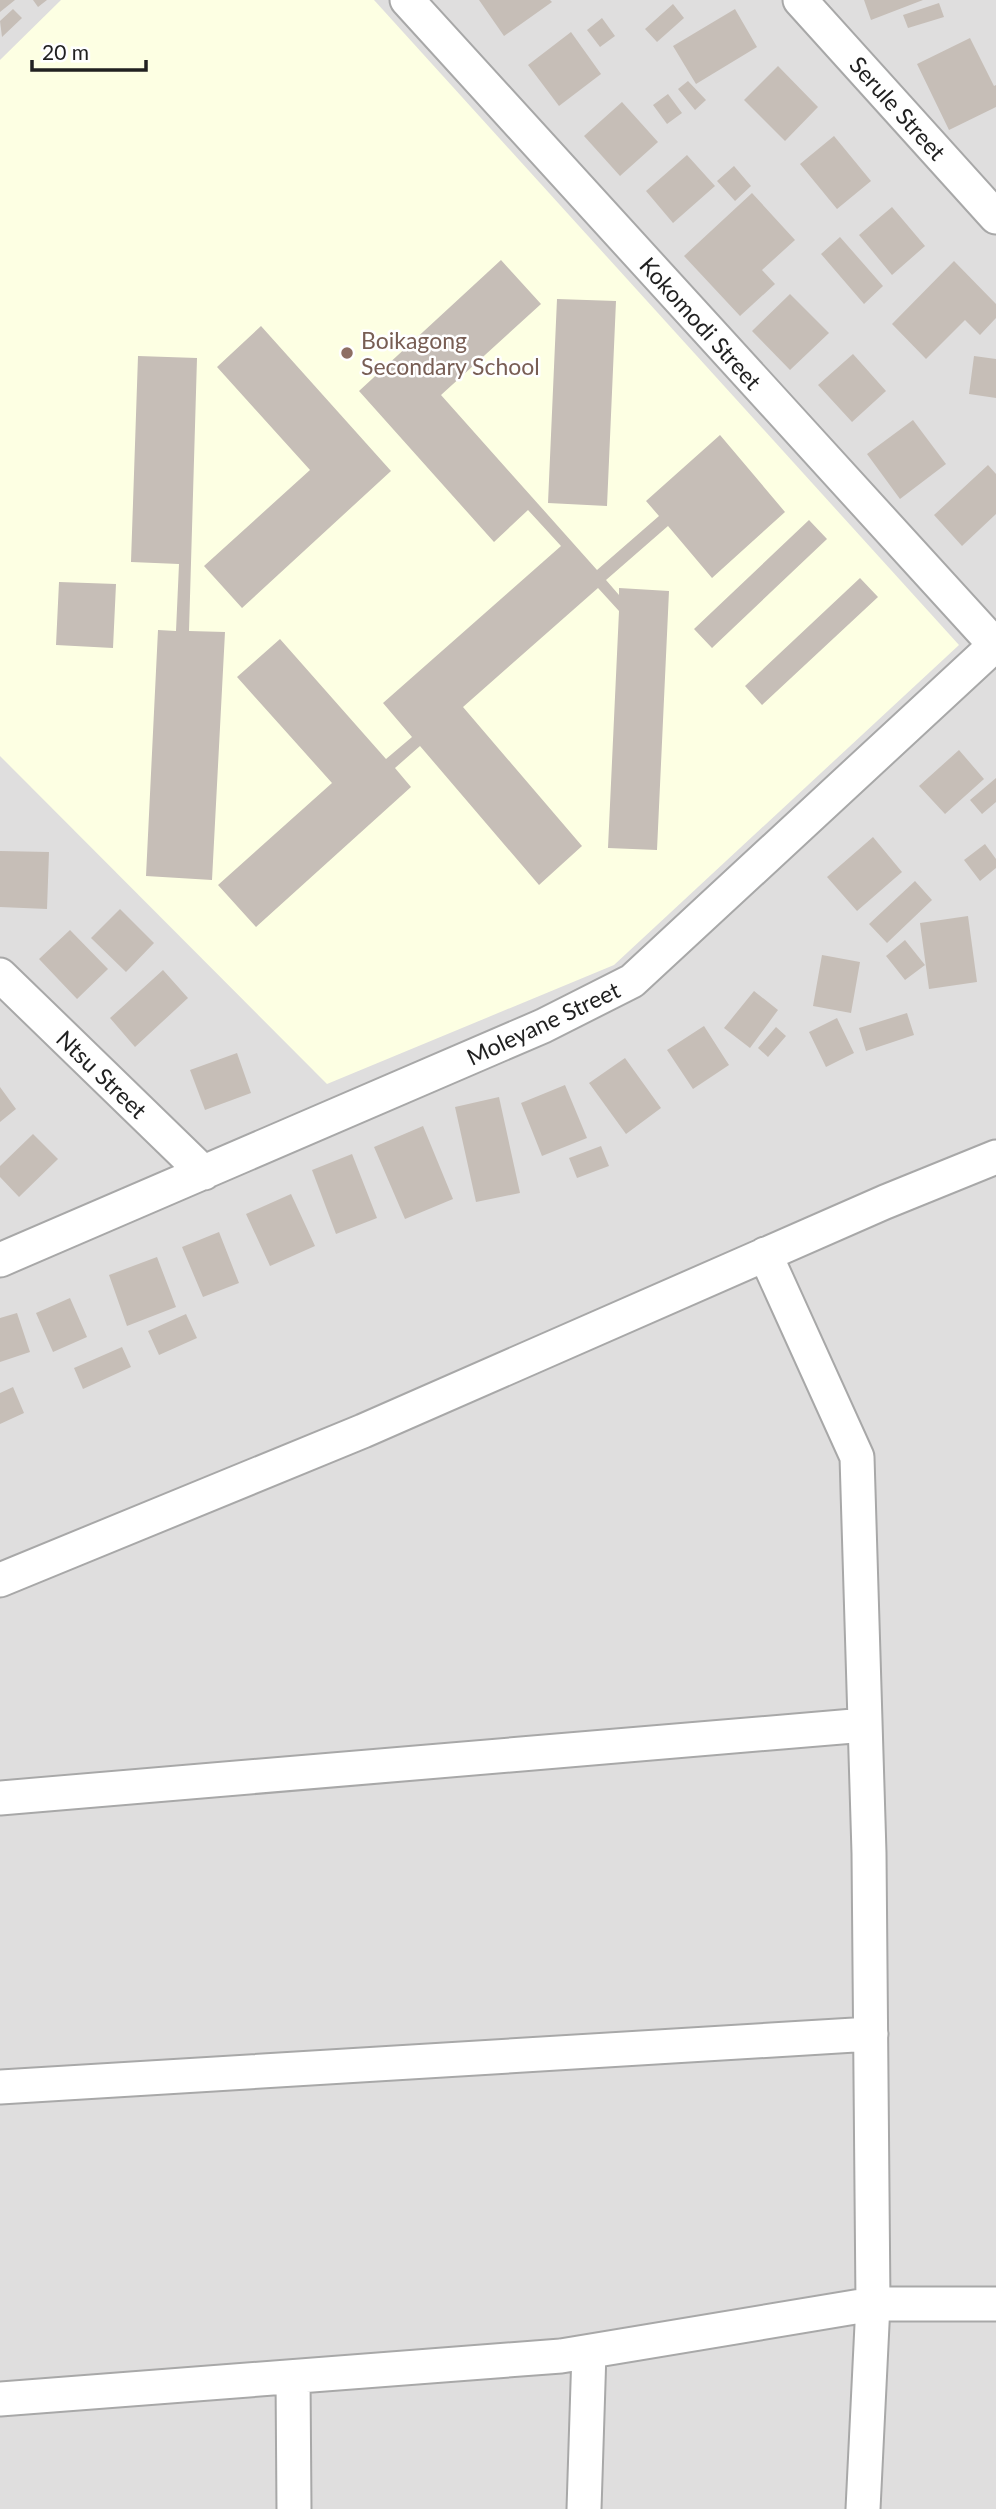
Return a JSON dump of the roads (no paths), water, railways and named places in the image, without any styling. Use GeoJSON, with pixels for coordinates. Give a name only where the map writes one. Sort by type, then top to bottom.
{"type":"FeatureCollection","features":[{"type":"Feature","properties":{"kind":"street","name":"Kokomodi Street"},"geometry":{"type":"LineString","coordinates":[[407,0],[995,646]]}},
{"type":"Feature","properties":{"kind":"street","name":"Serule Street"},"geometry":{"type":"LineString","coordinates":[[800,0],[996,217]]}},
{"type":"Feature","properties":{"kind":"street","name":"Moleyane Street"},"geometry":{"type":"LineString","coordinates":[[0,1260],[543,1026],[632,981],[995,646]]}},
{"type":"Feature","properties":{"kind":"street","name":"Ntsu Street"},"geometry":{"type":"LineString","coordinates":[[0,975],[204,1173]]}},
{"type":"Feature","properties":{"kind":"street"},"geometry":{"type":"LineString","coordinates":[[0,1580],[363,1431],[765,1254],[996,1157]]}},
{"type":"Feature","properties":{"kind":"street"},"geometry":{"type":"LineString","coordinates":[[765,1254],[857,1457],[869,1853],[873,2304],[863,2509]]}},
{"type":"Feature","properties":{"kind":"street"},"geometry":{"type":"LineString","coordinates":[[0,1798],[865,1725]]}},
{"type":"Feature","properties":{"kind":"street"},"geometry":{"type":"LineString","coordinates":[[0,2087],[871,2034]]}},
{"type":"Feature","properties":{"kind":"street"},"geometry":{"type":"LineString","coordinates":[[0,2399],[561,2356],[873,2304],[996,2304]]}},
{"type":"Feature","properties":{"kind":"street"},"geometry":{"type":"LineString","coordinates":[[584,2509],[589,2352]]}},
{"type":"Feature","properties":{"kind":"street"},"geometry":{"type":"LineString","coordinates":[[293,2378],[295,2509]]}},
{"type":"Feature","properties":{"kind":"place","name":"Boikagong Secondary School"},"geometry":{"type":"Point","coordinates":[347,353]}}]}
